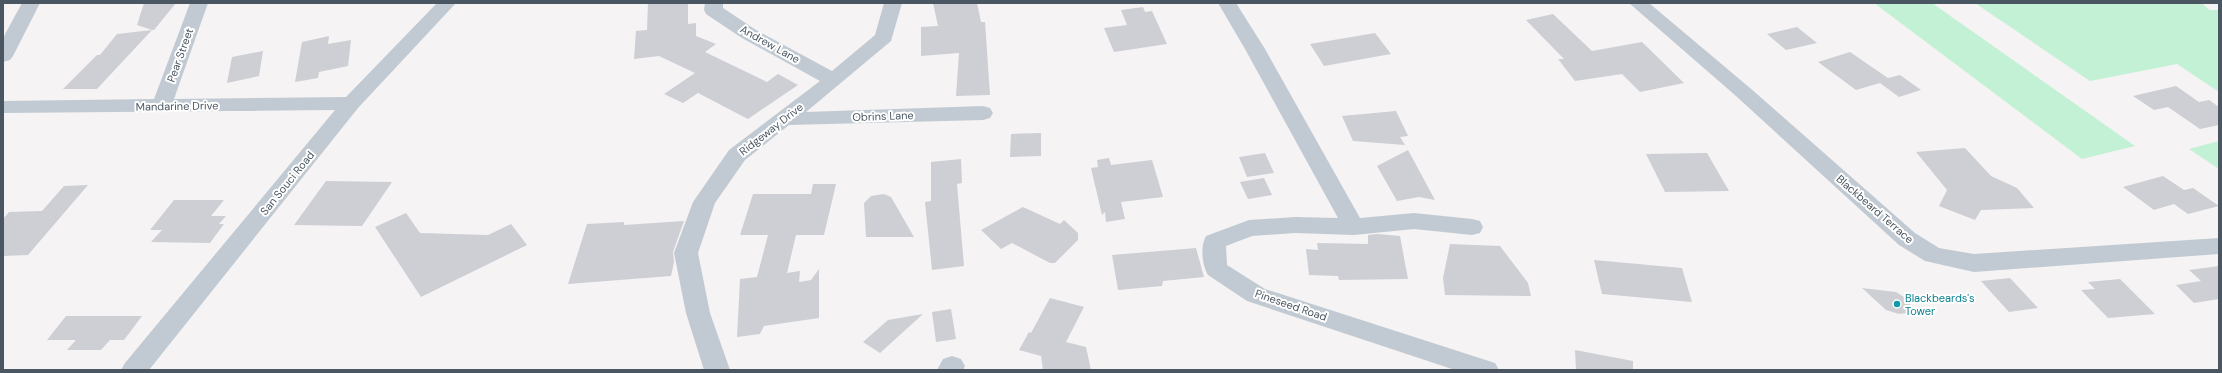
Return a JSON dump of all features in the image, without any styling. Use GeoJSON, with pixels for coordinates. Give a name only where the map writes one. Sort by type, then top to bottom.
{"type":"FeatureCollection","features":[{"type":"Feature","properties":{"kind":"street"},"geometry":{"type":"LineString","coordinates":[[3,56],[31,3]]}},
{"type":"Feature","properties":{"kind":"street","name":"Pear Street"},"geometry":{"type":"LineString","coordinates":[[161,106],[199,3]]}},
{"type":"Feature","properties":{"kind":"street","name":"San Souci Road"},"geometry":{"type":"LineString","coordinates":[[134,370],[351,104],[446,3]]}},
{"type":"Feature","properties":{"kind":"street","name":"Andrew Lane"},"geometry":{"type":"LineString","coordinates":[[714,3],[713,10],[749,34],[834,80]]}},
{"type":"Feature","properties":{"kind":"street","name":"Ridgeway Drive"},"geometry":{"type":"LineString","coordinates":[[717,370],[698,313],[686,253],[704,202],[737,155],[834,80],[884,37],[893,3]]}},
{"type":"Feature","properties":{"kind":"street"},"geometry":{"type":"LineString","coordinates":[[1227,3],[1255,49],[1354,226]]}},
{"type":"Feature","properties":{"kind":"street","name":"Blackbeard Terrace"},"geometry":{"type":"LineString","coordinates":[[1638,3],[1749,97],[1907,239],[1933,255],[1974,263],[2219,246]]}},
{"type":"Feature","properties":{"kind":"street","name":"Mandarine Drive"},"geometry":{"type":"LineString","coordinates":[[3,107],[351,104]]}},
{"type":"Feature","properties":{"kind":"street","name":"Obrins Lane"},"geometry":{"type":"LineString","coordinates":[[783,119],[983,113]]}},
{"type":"Feature","properties":{"kind":"street","name":"Pineseed Road"},"geometry":{"type":"LineString","coordinates":[[1472,226],[1414,221],[1354,226],[1295,225],[1249,228],[1214,242],[1216,270],[1256,295],[1486,370]]}},
{"type":"Feature","properties":{"kind":"green space"},"geometry":{"type":"Polygon","coordinates":[[[1874,3],[1932,3],[2135,146],[2082,159],[1874,3]]]}},
{"type":"Feature","properties":{"kind":"green space"},"geometry":{"type":"Polygon","coordinates":[[[1975,3],[2201,3],[2210,10],[2219,10],[2219,92],[2177,64],[2090,81],[1975,3]]]}},
{"type":"Feature","properties":{"kind":"green space"},"geometry":{"type":"Polygon","coordinates":[[[2219,141],[2219,169],[2189,149],[2219,141]]]}},
{"type":"Feature","properties":{"kind":"building"},"geometry":{"type":"Polygon","coordinates":[[[144,3],[176,3],[154,30],[152,30],[137,25],[144,3]]]}},
{"type":"Feature","properties":{"kind":"building"},"geometry":{"type":"Polygon","coordinates":[[[648,3],[688,3],[688,24],[696,23],[696,36],[716,44],[705,52],[767,82],[778,74],[798,85],[748,119],[698,93],[683,103],[664,94],[695,73],[659,56],[634,59],[636,31],[647,30],[648,3]]]}},
{"type":"Feature","properties":{"kind":"building"},"geometry":{"type":"Polygon","coordinates":[[[933,3],[977,3],[981,22],[985,22],[990,95],[956,96],[959,53],[921,56],[921,27],[938,26],[933,3]]]}},
{"type":"Feature","properties":{"kind":"building"},"geometry":{"type":"Polygon","coordinates":[[[1143,7],[1145,12],[1152,11],[1167,44],[1114,52],[1104,28],[1127,25],[1121,10],[1143,7]]]}},
{"type":"Feature","properties":{"kind":"building"},"geometry":{"type":"Polygon","coordinates":[[[1553,14],[1592,51],[1642,42],[1684,83],[1640,92],[1622,74],[1575,81],[1558,59],[1564,59],[1526,20],[1553,14]]]}},
{"type":"Feature","properties":{"kind":"building"},"geometry":{"type":"Polygon","coordinates":[[[1797,27],[1817,43],[1786,50],[1767,34],[1797,27]]]}},
{"type":"Feature","properties":{"kind":"building"},"geometry":{"type":"Polygon","coordinates":[[[152,30],[97,89],[63,89],[97,55],[100,55],[117,34],[152,30]]]}},
{"type":"Feature","properties":{"kind":"building"},"geometry":{"type":"Polygon","coordinates":[[[1375,33],[1391,54],[1324,66],[1310,44],[1375,33]]]}},
{"type":"Feature","properties":{"kind":"building"},"geometry":{"type":"Polygon","coordinates":[[[329,36],[328,44],[351,40],[348,66],[319,72],[318,78],[295,82],[302,42],[329,36]]]}},
{"type":"Feature","properties":{"kind":"building"},"geometry":{"type":"Polygon","coordinates":[[[263,51],[259,76],[227,83],[232,57],[263,51]]]}},
{"type":"Feature","properties":{"kind":"building"},"geometry":{"type":"Polygon","coordinates":[[[1850,52],[1888,78],[1900,75],[1921,90],[1899,97],[1880,83],[1856,90],[1818,62],[1850,52]]]}},
{"type":"Feature","properties":{"kind":"building"},"geometry":{"type":"Polygon","coordinates":[[[2176,86],[2199,102],[2209,100],[2219,107],[2219,125],[2200,129],[2168,107],[2154,110],[2133,96],[2176,86]]]}},
{"type":"Feature","properties":{"kind":"building"},"geometry":{"type":"Polygon","coordinates":[[[1396,111],[1408,136],[1400,137],[1405,145],[1353,141],[1342,116],[1396,111]]]}},
{"type":"Feature","properties":{"kind":"building"},"geometry":{"type":"Polygon","coordinates":[[[1041,133],[1041,156],[1010,157],[1011,134],[1041,133]]]}},
{"type":"Feature","properties":{"kind":"building"},"geometry":{"type":"Polygon","coordinates":[[[1965,148],[1991,176],[2017,188],[2034,208],[1981,210],[1975,220],[1939,206],[1947,190],[1916,152],[1965,148]]]}},
{"type":"Feature","properties":{"kind":"building"},"geometry":{"type":"Polygon","coordinates":[[[1408,150],[1435,200],[1419,197],[1397,201],[1377,166],[1408,150]]]}},
{"type":"Feature","properties":{"kind":"building"},"geometry":{"type":"Polygon","coordinates":[[[1265,153],[1274,173],[1247,177],[1239,157],[1265,153]]]}},
{"type":"Feature","properties":{"kind":"building"},"geometry":{"type":"Polygon","coordinates":[[[1707,153],[1729,191],[1665,192],[1646,154],[1707,153]]]}},
{"type":"Feature","properties":{"kind":"building"},"geometry":{"type":"Polygon","coordinates":[[[1109,158],[1111,165],[1152,160],[1163,197],[1121,202],[1125,219],[1106,222],[1105,212],[1102,215],[1091,168],[1098,167],[1097,160],[1109,158]]]}},
{"type":"Feature","properties":{"kind":"building"},"geometry":{"type":"Polygon","coordinates":[[[961,159],[962,183],[957,184],[964,266],[932,270],[925,202],[931,201],[931,162],[961,159]]]}},
{"type":"Feature","properties":{"kind":"building"},"geometry":{"type":"Polygon","coordinates":[[[2163,176],[2184,190],[2193,188],[2219,206],[2188,214],[2174,204],[2154,210],[2123,187],[2163,176]]]}},
{"type":"Feature","properties":{"kind":"building"},"geometry":{"type":"Polygon","coordinates":[[[1264,178],[1272,195],[1248,199],[1240,182],[1264,178]]]}},
{"type":"Feature","properties":{"kind":"building"},"geometry":{"type":"Polygon","coordinates":[[[326,181],[392,182],[362,226],[294,225],[326,181]]]}},
{"type":"Feature","properties":{"kind":"building"},"geometry":{"type":"Polygon","coordinates":[[[813,184],[836,184],[824,235],[796,235],[787,273],[800,271],[799,282],[811,280],[819,269],[819,318],[764,326],[760,334],[737,337],[740,279],[757,277],[768,235],[740,235],[753,194],[811,194],[813,184]]]}},
{"type":"Feature","properties":{"kind":"building"},"geometry":{"type":"Polygon","coordinates":[[[88,185],[28,255],[3,256],[3,219],[9,212],[42,211],[64,186],[88,185]]]}},
{"type":"Feature","properties":{"kind":"building"},"geometry":{"type":"Polygon","coordinates":[[[884,194],[891,197],[914,237],[866,237],[864,203],[871,196],[884,194]]]}},
{"type":"Feature","properties":{"kind":"building"},"geometry":{"type":"Polygon","coordinates":[[[174,200],[224,200],[211,216],[226,216],[219,224],[224,224],[210,243],[151,242],[162,230],[150,230],[174,200]]]}},
{"type":"Feature","properties":{"kind":"building"},"geometry":{"type":"Polygon","coordinates":[[[1023,207],[1060,224],[1064,220],[1078,233],[1078,240],[1055,263],[1050,263],[1012,243],[1001,249],[981,230],[1023,207]]]}},
{"type":"Feature","properties":{"kind":"building"},"geometry":{"type":"Polygon","coordinates":[[[406,213],[420,233],[488,235],[511,224],[527,245],[421,297],[375,227],[406,213]]]}},
{"type":"Feature","properties":{"kind":"building"},"geometry":{"type":"Polygon","coordinates":[[[684,221],[673,252],[674,262],[671,276],[568,284],[587,224],[624,222],[624,225],[684,221]]]}},
{"type":"Feature","properties":{"kind":"building"},"geometry":{"type":"Polygon","coordinates":[[[1377,234],[1400,236],[1408,279],[1339,280],[1338,276],[1309,275],[1306,249],[1318,250],[1317,243],[1368,244],[1368,235],[1377,234]]]}},
{"type":"Feature","properties":{"kind":"building"},"geometry":{"type":"Polygon","coordinates":[[[1450,244],[1500,246],[1528,283],[1531,296],[1445,295],[1443,278],[1450,244]]]}},
{"type":"Feature","properties":{"kind":"building"},"geometry":{"type":"Polygon","coordinates":[[[1196,248],[1204,277],[1163,281],[1162,286],[1118,290],[1112,255],[1196,248]]]}},
{"type":"Feature","properties":{"kind":"building"},"geometry":{"type":"Polygon","coordinates":[[[1594,260],[1682,268],[1692,302],[1602,294],[1594,260]]]}},
{"type":"Feature","properties":{"kind":"building"},"geometry":{"type":"Polygon","coordinates":[[[2219,266],[2219,299],[2194,303],[2176,285],[2201,281],[2189,270],[2219,266]]]}},
{"type":"Feature","properties":{"kind":"building"},"geometry":{"type":"Polygon","coordinates":[[[2010,278],[2038,308],[2009,312],[1981,281],[2010,278]]]}},
{"type":"Feature","properties":{"kind":"building"},"geometry":{"type":"Polygon","coordinates":[[[2120,279],[2155,314],[2108,318],[2081,290],[2095,289],[2088,282],[2120,279]]]}},
{"type":"Feature","properties":{"kind":"building"},"geometry":{"type":"Polygon","coordinates":[[[1862,288],[1896,292],[1907,299],[1915,312],[1899,314],[1886,310],[1862,288]]]}},
{"type":"Feature","properties":{"kind":"building"},"geometry":{"type":"Polygon","coordinates":[[[1050,298],[1084,307],[1066,342],[1086,347],[1091,370],[1043,370],[1041,356],[1019,350],[1029,332],[1031,333],[1050,298]]]}},
{"type":"Feature","properties":{"kind":"building"},"geometry":{"type":"Polygon","coordinates":[[[951,309],[956,339],[936,342],[932,312],[951,309]]]}},
{"type":"Feature","properties":{"kind":"building"},"geometry":{"type":"Polygon","coordinates":[[[923,314],[880,353],[863,342],[888,320],[923,314]]]}},
{"type":"Feature","properties":{"kind":"building"},"geometry":{"type":"Polygon","coordinates":[[[66,316],[142,316],[124,340],[110,340],[101,350],[67,350],[76,340],[47,340],[66,316]]]}},
{"type":"Feature","properties":{"kind":"building"},"geometry":{"type":"Polygon","coordinates":[[[1575,350],[1633,361],[1633,370],[1576,370],[1575,350]]]}},
{"type":"Feature","properties":{"kind":"place","name":"Blackbeards's Tower"},"geometry":{"type":"Point","coordinates":[1897,304]}}]}
